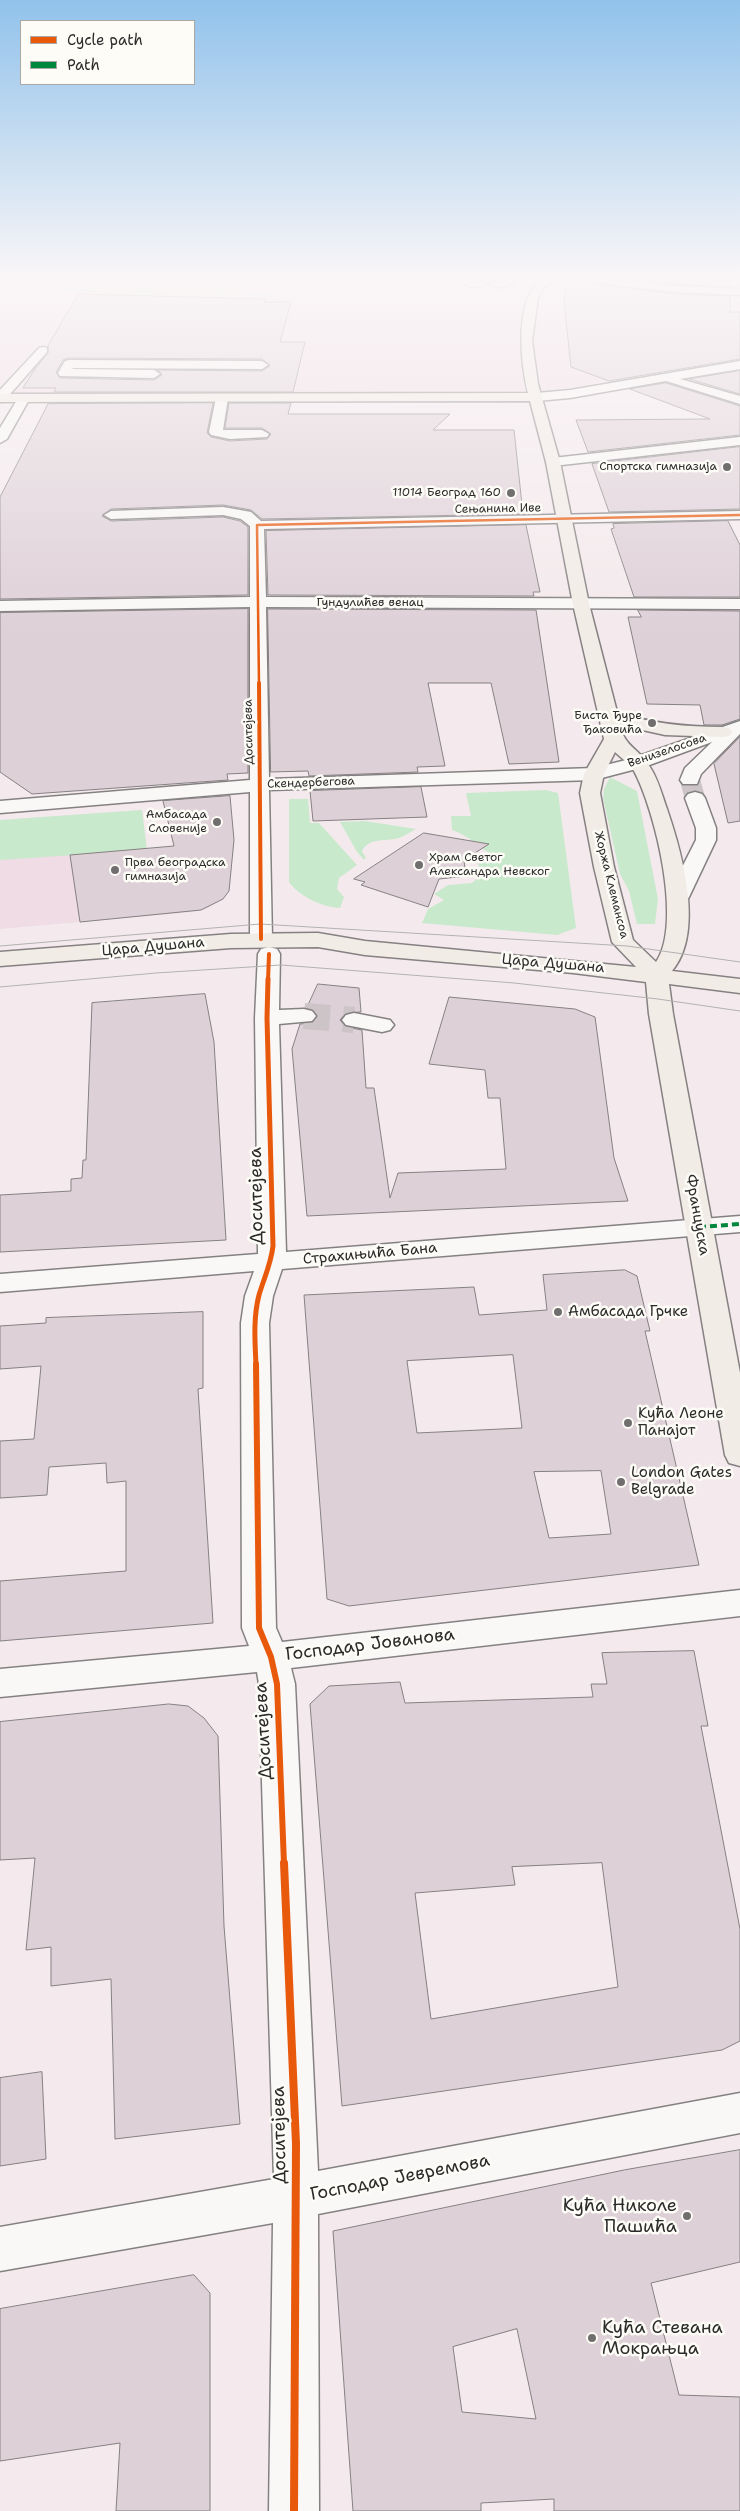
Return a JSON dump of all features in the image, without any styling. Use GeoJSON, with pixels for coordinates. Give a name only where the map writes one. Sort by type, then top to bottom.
{"type":"FeatureCollection","features":[{"type":"Feature","properties":{"kind":"main road"},"geometry":{"type":"LineString","coordinates":[[0,398],[536,397],[553,462],[581,604],[609,715],[613,739],[637,763],[649,785],[670,849],[678,897],[675,948],[668,962],[656,975]]}},
{"type":"Feature","properties":{"kind":"main road"},"geometry":{"type":"LineString","coordinates":[[609,715],[654,729],[688,732],[732,729]]}},
{"type":"Feature","properties":{"kind":"main road","name":"Жоржа Клемансоа"},"geometry":{"type":"LineString","coordinates":[[613,739],[594,774],[590,794],[604,867],[624,942],[656,975]]}},
{"type":"Feature","properties":{"kind":"main road","name":"Цара Душана"},"geometry":{"type":"LineString","coordinates":[[0,976],[265,947]]}},
{"type":"Feature","properties":{"kind":"main road","name":"Цара Душана"},"geometry":{"type":"LineString","coordinates":[[0,959],[265,947],[365,948],[656,975],[740,986]]}},
{"type":"Feature","properties":{"kind":"main road","name":"Француска"},"geometry":{"type":"LineString","coordinates":[[656,975],[661,1014],[740,1455]]}},
{"type":"Feature","properties":{"kind":"street"},"geometry":{"type":"LineString","coordinates":[[536,397],[545,396]]}},
{"type":"Feature","properties":{"kind":"street"},"geometry":{"type":"LineString","coordinates":[[727,396],[740,400]]}},
{"type":"Feature","properties":{"kind":"street"},"geometry":{"type":"LineString","coordinates":[[0,439],[24,398]]}},
{"type":"Feature","properties":{"kind":"street"},"geometry":{"type":"LineString","coordinates":[[222,398],[216,432],[230,435],[262,434]]}},
{"type":"Feature","properties":{"kind":"street"},"geometry":{"type":"LineString","coordinates":[[553,462],[740,441]]}},
{"type":"Feature","properties":{"kind":"street"},"geometry":{"type":"LineString","coordinates":[[111,514],[228,512],[246,515],[257,525]]}},
{"type":"Feature","properties":{"kind":"street","name":"Сењанина Иве"},"geometry":{"type":"LineString","coordinates":[[257,525],[563,517],[740,515]]}},
{"type":"Feature","properties":{"kind":"street","name":"Доситејева"},"geometry":{"type":"LineString","coordinates":[[257,525],[259,785],[273,1246],[271,1262],[259,1296],[255,1323],[259,1628],[271,1657],[277,1684],[296,2144],[294,2511]]}},
{"type":"Feature","properties":{"kind":"street","name":"Гундулићев венац"},"geometry":{"type":"LineString","coordinates":[[0,606],[258,602],[740,604]]}},
{"type":"Feature","properties":{"kind":"street"},"geometry":{"type":"LineString","coordinates":[[678,897],[706,840],[706,828],[692,789],[692,772],[722,744],[732,729]]}},
{"type":"Feature","properties":{"kind":"street","name":"Венизелосова"},"geometry":{"type":"LineString","coordinates":[[594,774],[637,763],[732,729]]}},
{"type":"Feature","properties":{"kind":"street","name":"Скендербегова"},"geometry":{"type":"LineString","coordinates":[[0,807],[259,785],[594,774]]}},
{"type":"Feature","properties":{"kind":"street"},"geometry":{"type":"LineString","coordinates":[[267,1018],[304,1016]]}},
{"type":"Feature","properties":{"kind":"street"},"geometry":{"type":"LineString","coordinates":[[354,1020],[382,1025]]}},
{"type":"Feature","properties":{"kind":"street","name":"Страхињића Бана"},"geometry":{"type":"LineString","coordinates":[[0,1283],[740,1224]]}},
{"type":"Feature","properties":{"kind":"street","name":"Господар Јованова"},"geometry":{"type":"LineString","coordinates":[[0,1683],[271,1657],[740,1603]]}},
{"type":"Feature","properties":{"kind":"street","name":"Господар Јевремова"},"geometry":{"type":"LineString","coordinates":[[0,2249],[295,2197],[740,2114]]}},
{"type":"Feature","properties":{"kind":"shaded area","name":"Прва београдска гимназија"},"geometry":{"type":"Polygon","coordinates":[[[142,810],[143,849],[233,848],[229,891],[223,899],[206,909],[193,912],[0,929],[0,820],[142,810]]]}},
{"type":"Feature","properties":{"kind":"green space"},"geometry":{"type":"Polygon","coordinates":[[[610,777],[637,791],[658,899],[655,924],[637,924],[629,891],[620,874],[603,798],[604,789],[610,777]]]}},
{"type":"Feature","properties":{"kind":"green space"},"geometry":{"type":"Polygon","coordinates":[[[546,790],[558,793],[576,928],[557,935],[422,923],[428,909],[444,900],[434,894],[448,885],[472,883],[483,873],[478,864],[489,853],[468,838],[452,830],[451,816],[471,816],[466,793],[546,790]]]}},
{"type":"Feature","properties":{"kind":"green space"},"geometry":{"type":"Polygon","coordinates":[[[289,799],[308,799],[310,823],[319,823],[357,865],[339,878],[337,889],[344,897],[340,908],[326,906],[305,897],[289,882],[289,799]]]}},
{"type":"Feature","properties":{"kind":"green space"},"geometry":{"type":"Polygon","coordinates":[[[142,810],[147,850],[0,860],[0,820],[142,810]]]}},
{"type":"Feature","properties":{"kind":"green space"},"geometry":{"type":"Polygon","coordinates":[[[365,821],[416,829],[398,838],[368,844],[362,851],[366,858],[364,860],[357,852],[340,822],[365,821]]]}},
{"type":"Feature","properties":{"kind":"building"},"geometry":{"type":"Polygon","coordinates":[[[649,396],[708,396],[740,406],[740,435],[588,452],[576,420],[710,419],[649,396]]]}},
{"type":"Feature","properties":{"kind":"building"},"geometry":{"type":"Polygon","coordinates":[[[213,403],[207,433],[211,437],[230,441],[267,439],[271,434],[262,428],[225,428],[229,403],[291,403],[288,414],[450,414],[433,430],[514,430],[523,514],[262,519],[251,510],[223,505],[111,509],[102,516],[111,521],[223,517],[240,521],[248,527],[248,595],[0,599],[0,497],[48,404],[213,403]]]}},
{"type":"Feature","properties":{"kind":"building"},"geometry":{"type":"Polygon","coordinates":[[[740,447],[740,509],[609,512],[592,464],[740,447]]]}},
{"type":"Feature","properties":{"kind":"building"},"geometry":{"type":"Polygon","coordinates":[[[728,521],[740,545],[740,597],[634,597],[611,529],[614,528],[613,524],[728,521]]]}},
{"type":"Feature","properties":{"kind":"building"},"geometry":{"type":"Polygon","coordinates":[[[526,525],[540,592],[533,592],[534,596],[268,595],[266,531],[526,525]]]}},
{"type":"Feature","properties":{"kind":"building"},"geometry":{"type":"Polygon","coordinates":[[[248,609],[248,773],[227,774],[228,780],[32,794],[0,772],[0,613],[248,609]]]}},
{"type":"Feature","properties":{"kind":"building"},"geometry":{"type":"Polygon","coordinates":[[[268,609],[536,610],[559,762],[509,764],[491,683],[428,683],[445,766],[417,767],[418,772],[309,776],[308,771],[271,772],[268,609]]]}},
{"type":"Feature","properties":{"kind":"building"},"geometry":{"type":"Polygon","coordinates":[[[638,610],[740,611],[740,719],[722,725],[704,725],[700,705],[647,704],[628,617],[641,617],[638,610]]]}},
{"type":"Feature","properties":{"kind":"building"},"geometry":{"type":"Polygon","coordinates":[[[740,737],[740,821],[728,823],[714,764],[740,737]]]}},
{"type":"Feature","properties":{"kind":"building"},"geometry":{"type":"Polygon","coordinates":[[[421,787],[427,817],[313,821],[310,791],[421,787]]]}},
{"type":"Feature","properties":{"kind":"building"},"geometry":{"type":"Polygon","coordinates":[[[230,796],[234,840],[229,891],[223,899],[201,910],[80,922],[70,855],[174,846],[163,801],[230,796]]]}},
{"type":"Feature","properties":{"kind":"building","name":"Храм Светог Александра Невског"},"geometry":{"type":"Polygon","coordinates":[[[424,833],[489,844],[464,860],[466,876],[439,879],[428,907],[361,885],[365,882],[354,879],[424,833]]]}},
{"type":"Feature","properties":{"kind":"building"},"geometry":{"type":"Polygon","coordinates":[[[318,984],[359,988],[361,1012],[346,1013],[340,1020],[346,1027],[362,1030],[366,1088],[374,1088],[390,1198],[398,1173],[506,1169],[500,1098],[488,1098],[485,1070],[429,1064],[449,997],[575,1009],[595,1017],[614,1158],[628,1201],[307,1216],[292,1049],[300,1024],[312,1023],[317,1017],[313,1010],[307,1008],[318,984]]]}},
{"type":"Feature","properties":{"kind":"building"},"geometry":{"type":"Polygon","coordinates":[[[205,994],[214,1042],[226,1240],[0,1252],[0,1195],[71,1191],[71,1179],[82,1178],[83,1160],[86,1160],[92,1003],[205,994]]]}},
{"type":"Feature","properties":{"kind":"building"},"geometry":{"type":"Polygon","coordinates":[[[625,1270],[637,1276],[650,1331],[645,1331],[699,1565],[349,1606],[327,1599],[304,1295],[474,1287],[479,1315],[547,1310],[543,1275],[625,1270]],[[513,1355],[407,1361],[417,1433],[522,1428],[513,1355]],[[601,1471],[534,1472],[549,1538],[611,1534],[601,1471]]]}},
{"type":"Feature","properties":{"kind":"building"},"geometry":{"type":"Polygon","coordinates":[[[203,1312],[203,1388],[198,1389],[213,1623],[0,1641],[0,1581],[126,1571],[126,1481],[107,1483],[106,1463],[49,1467],[47,1495],[0,1498],[0,1441],[34,1439],[41,1366],[0,1369],[0,1326],[46,1323],[46,1318],[203,1312]]]}},
{"type":"Feature","properties":{"kind":"building"},"geometry":{"type":"Polygon","coordinates":[[[694,1651],[708,1726],[701,1726],[740,1929],[740,2041],[722,2050],[342,2106],[310,1704],[329,1686],[400,1682],[405,1703],[593,1697],[591,1684],[607,1684],[602,1653],[694,1651]],[[602,1863],[512,1867],[515,1885],[415,1893],[431,2019],[618,1987],[602,1863]]]}},
{"type":"Feature","properties":{"kind":"building"},"geometry":{"type":"Polygon","coordinates":[[[169,1704],[188,1706],[204,1718],[218,1736],[224,1926],[240,2124],[115,2139],[111,1979],[51,1986],[51,1947],[26,1950],[35,1858],[0,1860],[0,1722],[169,1704]]]}},
{"type":"Feature","properties":{"kind":"building"},"geometry":{"type":"Polygon","coordinates":[[[42,2072],[46,2159],[0,2166],[0,2078],[42,2072]]]}},
{"type":"Feature","properties":{"kind":"building","name":"Кућа Стевана Мокрањца"},"geometry":{"type":"Polygon","coordinates":[[[740,2150],[740,2262],[651,2283],[679,2395],[740,2397],[740,2511],[554,2511],[554,2499],[481,2503],[481,2511],[353,2511],[333,2231],[624,2170],[740,2150]],[[517,2329],[453,2347],[462,2412],[536,2419],[517,2329]]]}},
{"type":"Feature","properties":{"kind":"building"},"geometry":{"type":"Polygon","coordinates":[[[194,2275],[210,2293],[210,2511],[116,2511],[120,2443],[0,2461],[0,2309],[194,2275]]]}},
{"type":"Feature","properties":{"kind":"tunnel"},"geometry":{"type":"LineString","coordinates":[[690,780],[695,798]]}},
{"type":"Feature","properties":{"kind":"tunnel"},"geometry":{"type":"LineString","coordinates":[[304,1016],[354,1020]]}},
{"type":"Feature","properties":{"kind":"tram line"},"geometry":{"type":"LineString","coordinates":[[0,946],[260,924],[627,946],[740,962]]}},
{"type":"Feature","properties":{"kind":"tram line"},"geometry":{"type":"LineString","coordinates":[[0,987],[156,973],[281,965],[514,983],[658,999],[740,1011]]}},
{"type":"Feature","properties":{"kind":"marked path"},"geometry":{"type":"LineString","coordinates":[[699,1227],[740,1224]]}},
{"type":"Feature","properties":{"kind":"cycle path"},"geometry":{"type":"LineString","coordinates":[[261,939],[257,525],[740,515]]}},
{"type":"Feature","properties":{"kind":"cycle path"},"geometry":{"type":"LineString","coordinates":[[269,954],[267,1018],[273,1246],[271,1262],[259,1296],[255,1323],[259,1628],[271,1657],[277,1684],[296,2144],[294,2511]]}},
{"type":"Feature","properties":{"kind":"place","name":"Спортска гимназија"},"geometry":{"type":"Point","coordinates":[727,467]}},
{"type":"Feature","properties":{"kind":"place","name":"11014 Београд 160"},"geometry":{"type":"Point","coordinates":[511,493]}},
{"type":"Feature","properties":{"kind":"place","name":"Биста Ђуре Ђаковића"},"geometry":{"type":"Point","coordinates":[652,723]}},
{"type":"Feature","properties":{"kind":"place","name":"Амбасада Словеније"},"geometry":{"type":"Point","coordinates":[217,822]}},
{"type":"Feature","properties":{"kind":"place","name":"Храм Светог Александра Невског"},"geometry":{"type":"Point","coordinates":[419,865]}},
{"type":"Feature","properties":{"kind":"place","name":"Прва београдска гимназија"},"geometry":{"type":"Point","coordinates":[115,870]}},
{"type":"Feature","properties":{"kind":"place","name":"Амбасада Грчке"},"geometry":{"type":"Point","coordinates":[558,1312]}},
{"type":"Feature","properties":{"kind":"place","name":"Кућа Леоне Панајот"},"geometry":{"type":"Point","coordinates":[628,1423]}},
{"type":"Feature","properties":{"kind":"place","name":"London Gates Belgrade"},"geometry":{"type":"Point","coordinates":[621,1482]}},
{"type":"Feature","properties":{"kind":"place","name":"Кућа Николе Пашића"},"geometry":{"type":"Point","coordinates":[687,2216]}},
{"type":"Feature","properties":{"kind":"place","name":"Кућа Стевана Мокрањца"},"geometry":{"type":"Point","coordinates":[592,2338]}}]}
